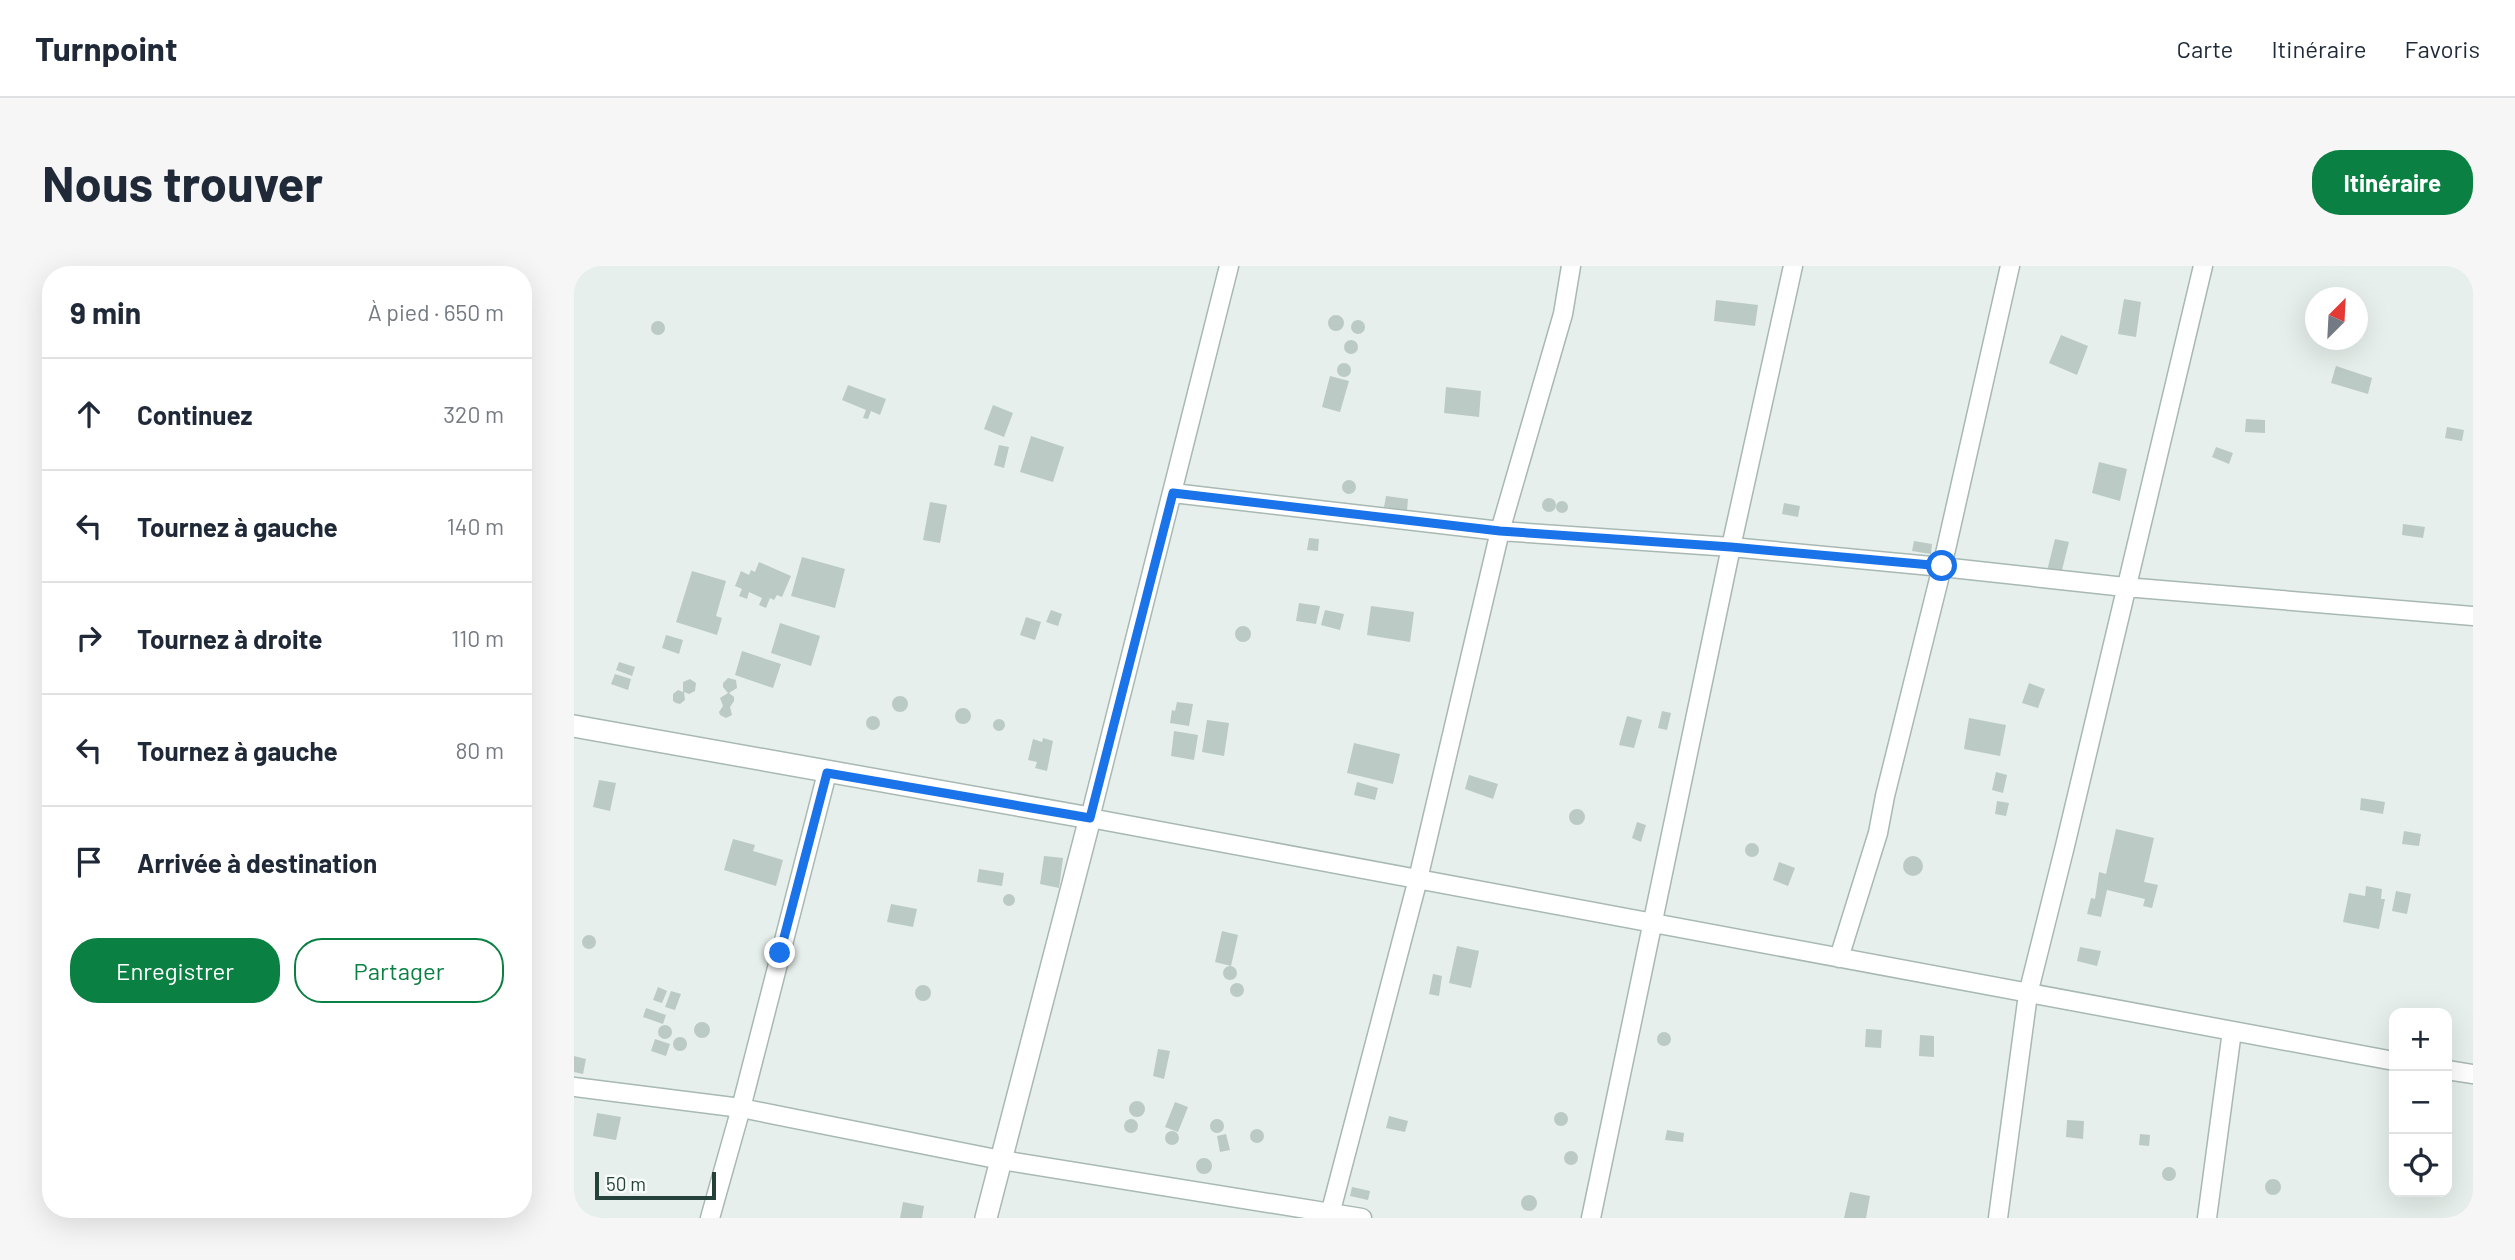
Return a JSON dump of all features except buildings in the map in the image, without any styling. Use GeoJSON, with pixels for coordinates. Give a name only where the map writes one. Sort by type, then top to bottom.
{"type":"FeatureCollection","features":[{"type":"Feature","properties":{"kind":"street"},"geometry":{"type":"LineString","coordinates":[[986,1218],[1229,266]]}},
{"type":"Feature","properties":{"kind":"street"},"geometry":{"type":"LineString","coordinates":[[1330,1215],[1418,879],[1500,531],[1563,314],[1571,266]]}},
{"type":"Feature","properties":{"kind":"street"},"geometry":{"type":"LineString","coordinates":[[1591,1218],[1731,547],[1793,266]]}},
{"type":"Feature","properties":{"kind":"street"},"geometry":{"type":"LineString","coordinates":[[1839,958],[1878,833],[2010,266]]}},
{"type":"Feature","properties":{"kind":"street"},"geometry":{"type":"LineString","coordinates":[[1998,1218],[2028,994],[2203,266]]}},
{"type":"Feature","properties":{"kind":"street"},"geometry":{"type":"LineString","coordinates":[[1173,493],[1500,531],[1731,547],[1942,566],[2125,587],[2473,616]]}},
{"type":"Feature","properties":{"kind":"street"},"geometry":{"type":"LineString","coordinates":[[574,726],[1090,818],[2389,1060]]}},
{"type":"Feature","properties":{"kind":"street"},"geometry":{"type":"LineString","coordinates":[[710,1218],[827,773]]}},
{"type":"Feature","properties":{"kind":"street"},"geometry":{"type":"LineString","coordinates":[[2207,1218],[2232,1031]]}},
{"type":"Feature","properties":{"kind":"street"},"geometry":{"type":"LineString","coordinates":[[2452,1071],[2473,1074]]}},
{"type":"Feature","properties":{"kind":"street"},"geometry":{"type":"LineString","coordinates":[[574,1087],[741,1108],[1001,1160],[1330,1215],[1362,1218]]}},
{"type":"Feature","properties":{"kind":"route"},"geometry":{"type":"LineString","coordinates":[[780,953],[827,773],[1090,818],[1173,493],[1500,531],[1731,547],[1942,566]]}}]}
